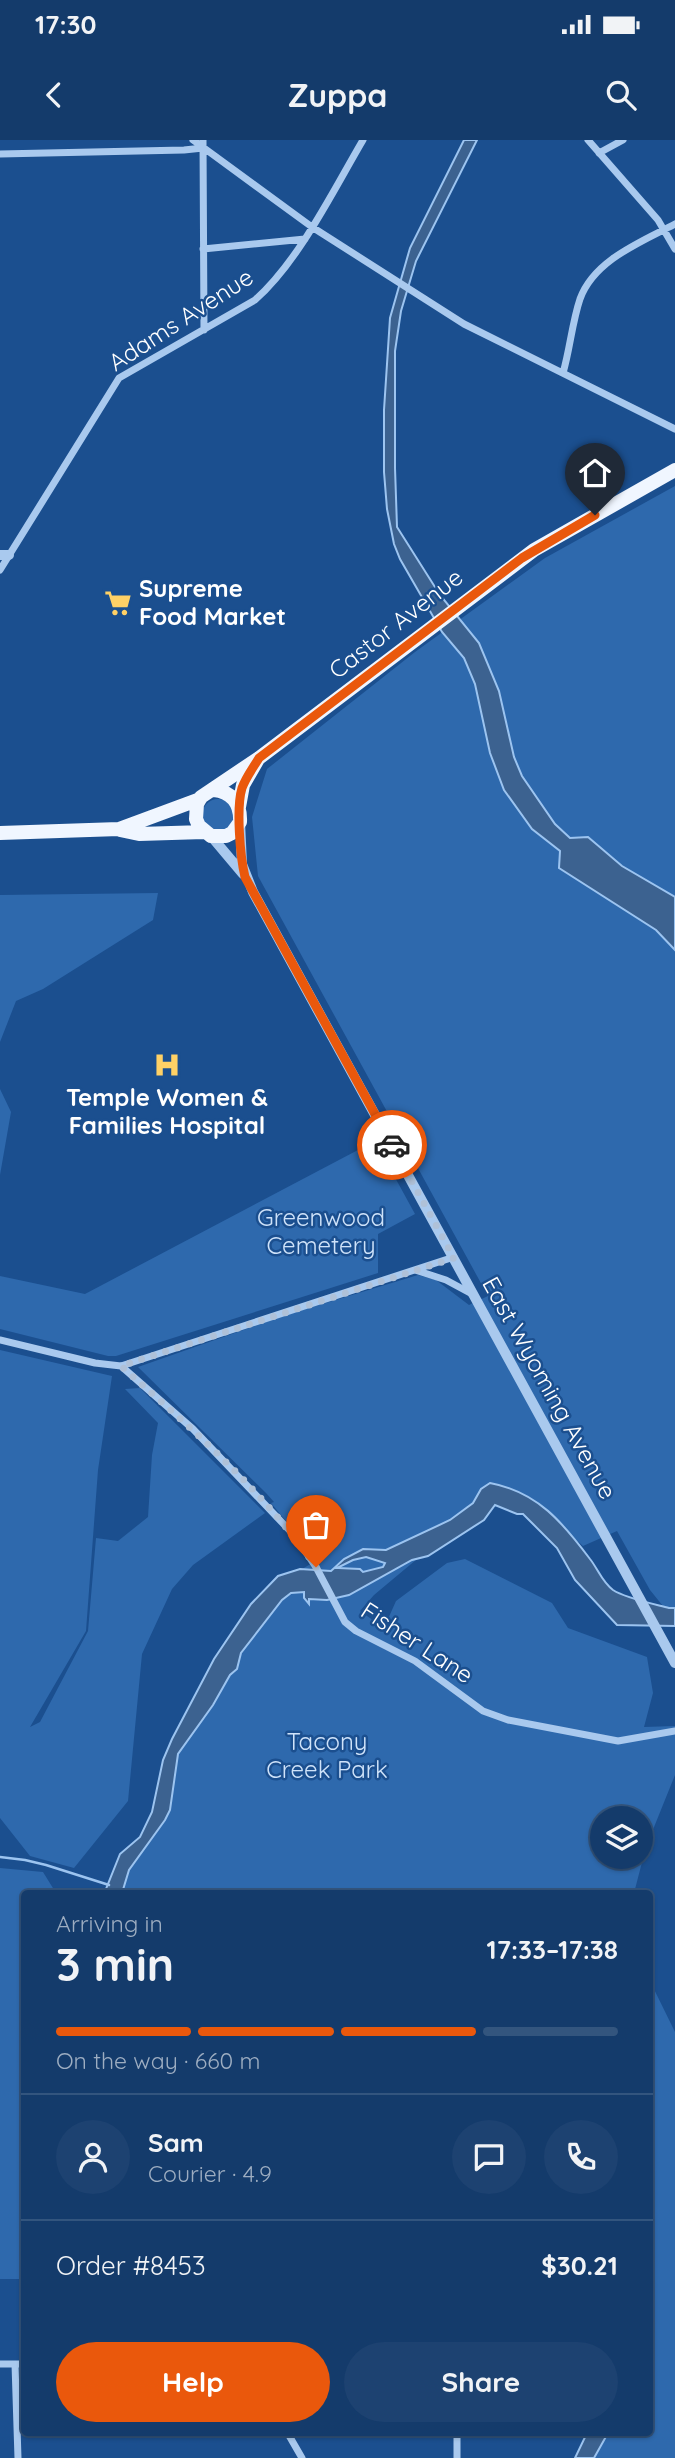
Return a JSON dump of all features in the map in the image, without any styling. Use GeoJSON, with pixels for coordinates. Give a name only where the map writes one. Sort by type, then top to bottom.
{"type":"FeatureCollection","features":[{"type":"Feature","properties":{"kind":"main road","name":"Castor Avenue"},"geometry":{"type":"LineString","coordinates":[[214,790],[534,550],[675,470]]}},
{"type":"Feature","properties":{"kind":"main road","name":"Castor Avenue"},"geometry":{"type":"LineString","coordinates":[[240,814],[243,785],[259,758]]}},
{"type":"Feature","properties":{"kind":"main road"},"geometry":{"type":"LineString","coordinates":[[0,834],[119,830],[139,834],[226,836],[232,833],[240,814],[229,794],[214,790],[200,799],[119,830]]}},
{"type":"Feature","properties":{"kind":"main road"},"geometry":{"type":"LineString","coordinates":[[200,799],[195,811],[196,819],[208,834]]}},
{"type":"Feature","properties":{"kind":"street"},"geometry":{"type":"LineString","coordinates":[[193,140],[203,144],[312,227],[464,324],[675,429]]}},
{"type":"Feature","properties":{"kind":"street","name":"Adams Avenue"},"geometry":{"type":"LineString","coordinates":[[0,570],[4,555],[119,378],[255,300],[267,289],[305,239],[363,140]]}},
{"type":"Feature","properties":{"kind":"street"},"geometry":{"type":"LineString","coordinates":[[588,140],[658,219],[675,249]]}},
{"type":"Feature","properties":{"kind":"street"},"geometry":{"type":"LineString","coordinates":[[599,153],[623,140]]}},
{"type":"Feature","properties":{"kind":"street"},"geometry":{"type":"LineString","coordinates":[[0,154],[184,150],[203,144]]}},
{"type":"Feature","properties":{"kind":"street"},"geometry":{"type":"LineString","coordinates":[[203,144],[204,330]]}},
{"type":"Feature","properties":{"kind":"street"},"geometry":{"type":"LineString","coordinates":[[563,373],[585,287],[602,267],[613,259],[675,224]]}},
{"type":"Feature","properties":{"kind":"street"},"geometry":{"type":"LineString","coordinates":[[203,249],[305,239]]}},
{"type":"Feature","properties":{"kind":"street","name":"East Wyoming Avenue"},"geometry":{"type":"LineString","coordinates":[[240,814],[240,853],[245,877]]}},
{"type":"Feature","properties":{"kind":"street","name":"East Wyoming Avenue"},"geometry":{"type":"LineString","coordinates":[[208,834],[245,877],[675,1662]]}},
{"type":"Feature","properties":{"kind":"street"},"geometry":{"type":"LineString","coordinates":[[0,1340],[94,1363],[121,1366],[454,1258]]}},
{"type":"Feature","properties":{"kind":"street"},"geometry":{"type":"LineString","coordinates":[[414,1270],[446,1280],[474,1296]]}},
{"type":"Feature","properties":{"kind":"street","name":"Fisher Lane"},"geometry":{"type":"LineString","coordinates":[[121,1366],[193,1429],[294,1535],[316,1567],[345,1622],[356,1630],[415,1661],[482,1711],[508,1720],[618,1741],[675,1731]]}},
{"type":"Feature","properties":{"kind":"street"},"geometry":{"type":"LineString","coordinates":[[0,2364],[21,2364]]}},
{"type":"Feature","properties":{"kind":"street"},"geometry":{"type":"LineString","coordinates":[[15,2364],[18,2458]]}},
{"type":"Feature","properties":{"kind":"street"},"geometry":{"type":"LineString","coordinates":[[289,2436],[302,2458]]}},
{"type":"Feature","properties":{"kind":"street"},"geometry":{"type":"LineString","coordinates":[[457,2436],[457,2458]]}},
{"type":"Feature","properties":{"kind":"green space","name":"Tacony Creek Park"},"geometry":{"type":"Polygon","coordinates":[[[675,486],[675,1621],[650,1590],[617,1531],[583,1546],[558,1523],[490,1498],[374,1595],[360,1611],[384,1628],[396,1601],[447,1563],[465,1559],[552,1603],[568,1628],[647,1657],[653,1693],[644,1727],[675,1726],[675,1775],[653,1830],[653,1806],[590,1806],[590,1869],[640,1869],[635,1890],[112,1890],[152,1825],[165,1762],[283,1581],[320,1558],[314,1555],[271,1503],[274,1502],[266,1493],[138,1367],[286,1315],[418,1275],[436,1280],[469,1305],[488,1296],[258,876],[252,817],[267,769],[415,652],[545,558],[675,486]]]}},
{"type":"Feature","properties":{"kind":"green space"},"geometry":{"type":"Polygon","coordinates":[[[218,799],[229,804],[234,815],[229,826],[218,831],[207,826],[202,815],[207,804],[218,799]]]}},
{"type":"Feature","properties":{"kind":"green space"},"geometry":{"type":"Polygon","coordinates":[[[158,893],[153,920],[43,989],[16,1001],[0,1042],[0,895],[158,893]]]}},
{"type":"Feature","properties":{"kind":"green space"},"geometry":{"type":"Polygon","coordinates":[[[0,1089],[11,1112],[0,1175],[0,1089]]]}},
{"type":"Feature","properties":{"kind":"green space","name":"Greenwood Cemetery"},"geometry":{"type":"Polygon","coordinates":[[[375,1141],[415,1214],[378,1234],[378,1273],[116,1356],[0,1329],[0,1276],[85,1294],[375,1141]]]}},
{"type":"Feature","properties":{"kind":"green space"},"geometry":{"type":"Polygon","coordinates":[[[0,1350],[112,1376],[98,1470],[86,1631],[30,1727],[40,1722],[88,1631],[96,1538],[118,1541],[148,1517],[152,1455],[158,1423],[125,1389],[140,1388],[265,1513],[193,1565],[172,1589],[142,1654],[128,1801],[74,1868],[30,1856],[0,1818],[0,1350]]]}},
{"type":"Feature","properties":{"kind":"green space"},"geometry":{"type":"Polygon","coordinates":[[[0,1868],[43,1872],[54,1890],[21,1890],[21,2279],[0,2279],[0,1868]]]}},
{"type":"Feature","properties":{"kind":"green space"},"geometry":{"type":"Polygon","coordinates":[[[653,1987],[675,2032],[675,2458],[581,2458],[595,2436],[653,2436],[653,1987]]]}},
{"type":"Feature","properties":{"kind":"shaded area"},"geometry":{"type":"Polygon","coordinates":[[[464,140],[477,140],[416,261],[401,311],[395,351],[397,527],[440,595],[479,643],[499,691],[514,757],[522,776],[555,824],[570,838],[588,837],[622,866],[675,897],[675,950],[656,930],[559,868],[560,851],[532,829],[504,790],[490,753],[475,684],[464,658],[442,632],[394,544],[387,509],[384,472],[384,410],[390,318],[410,248],[464,140]]]}},
{"type":"Feature","properties":{"kind":"shaded area"},"geometry":{"type":"Polygon","coordinates":[[[490,1483],[507,1487],[536,1502],[570,1533],[609,1587],[632,1598],[675,1608],[675,1626],[617,1625],[575,1580],[557,1548],[523,1514],[495,1505],[484,1520],[428,1556],[412,1560],[349,1595],[327,1600],[309,1599],[309,1604],[304,1598],[304,1592],[291,1593],[282,1600],[241,1653],[237,1669],[230,1675],[213,1705],[178,1754],[170,1810],[129,1870],[123,1890],[106,1890],[120,1854],[140,1837],[152,1812],[163,1760],[172,1739],[214,1659],[251,1604],[278,1576],[300,1569],[331,1571],[344,1559],[363,1549],[386,1550],[450,1520],[473,1503],[481,1489],[490,1483]],[[366,1557],[337,1568],[360,1569],[363,1572],[383,1567],[385,1563],[366,1557]]]}},
{"type":"Feature","properties":{"kind":"shaded area"},"geometry":{"type":"Polygon","coordinates":[[[586,2436],[606,2436],[594,2458],[575,2458],[586,2436]]]}},
{"type":"Feature","properties":{"kind":"waterway"},"geometry":{"type":"LineString","coordinates":[[0,1857],[46,1865],[109,1885]]}},
{"type":"Feature","properties":{"kind":"way so far"},"geometry":{"type":"LineString","coordinates":[[316,1567],[294,1535],[238,1475],[193,1429],[121,1366],[454,1258],[392,1145]]}},
{"type":"Feature","properties":{"kind":"place","name":"Supreme Food Market"},"geometry":{"type":"Point","coordinates":[118,603]}},
{"type":"Feature","properties":{"kind":"place","name":"Temple Women & Families Hospital"},"geometry":{"type":"Point","coordinates":[167,1065]}},
{"type":"Feature","properties":{"kind":"route"},"geometry":{"type":"LineString","coordinates":[[392,1145],[245,877],[240,853],[239,807],[243,785],[259,758],[468,597],[534,550],[595,515]]}}]}
